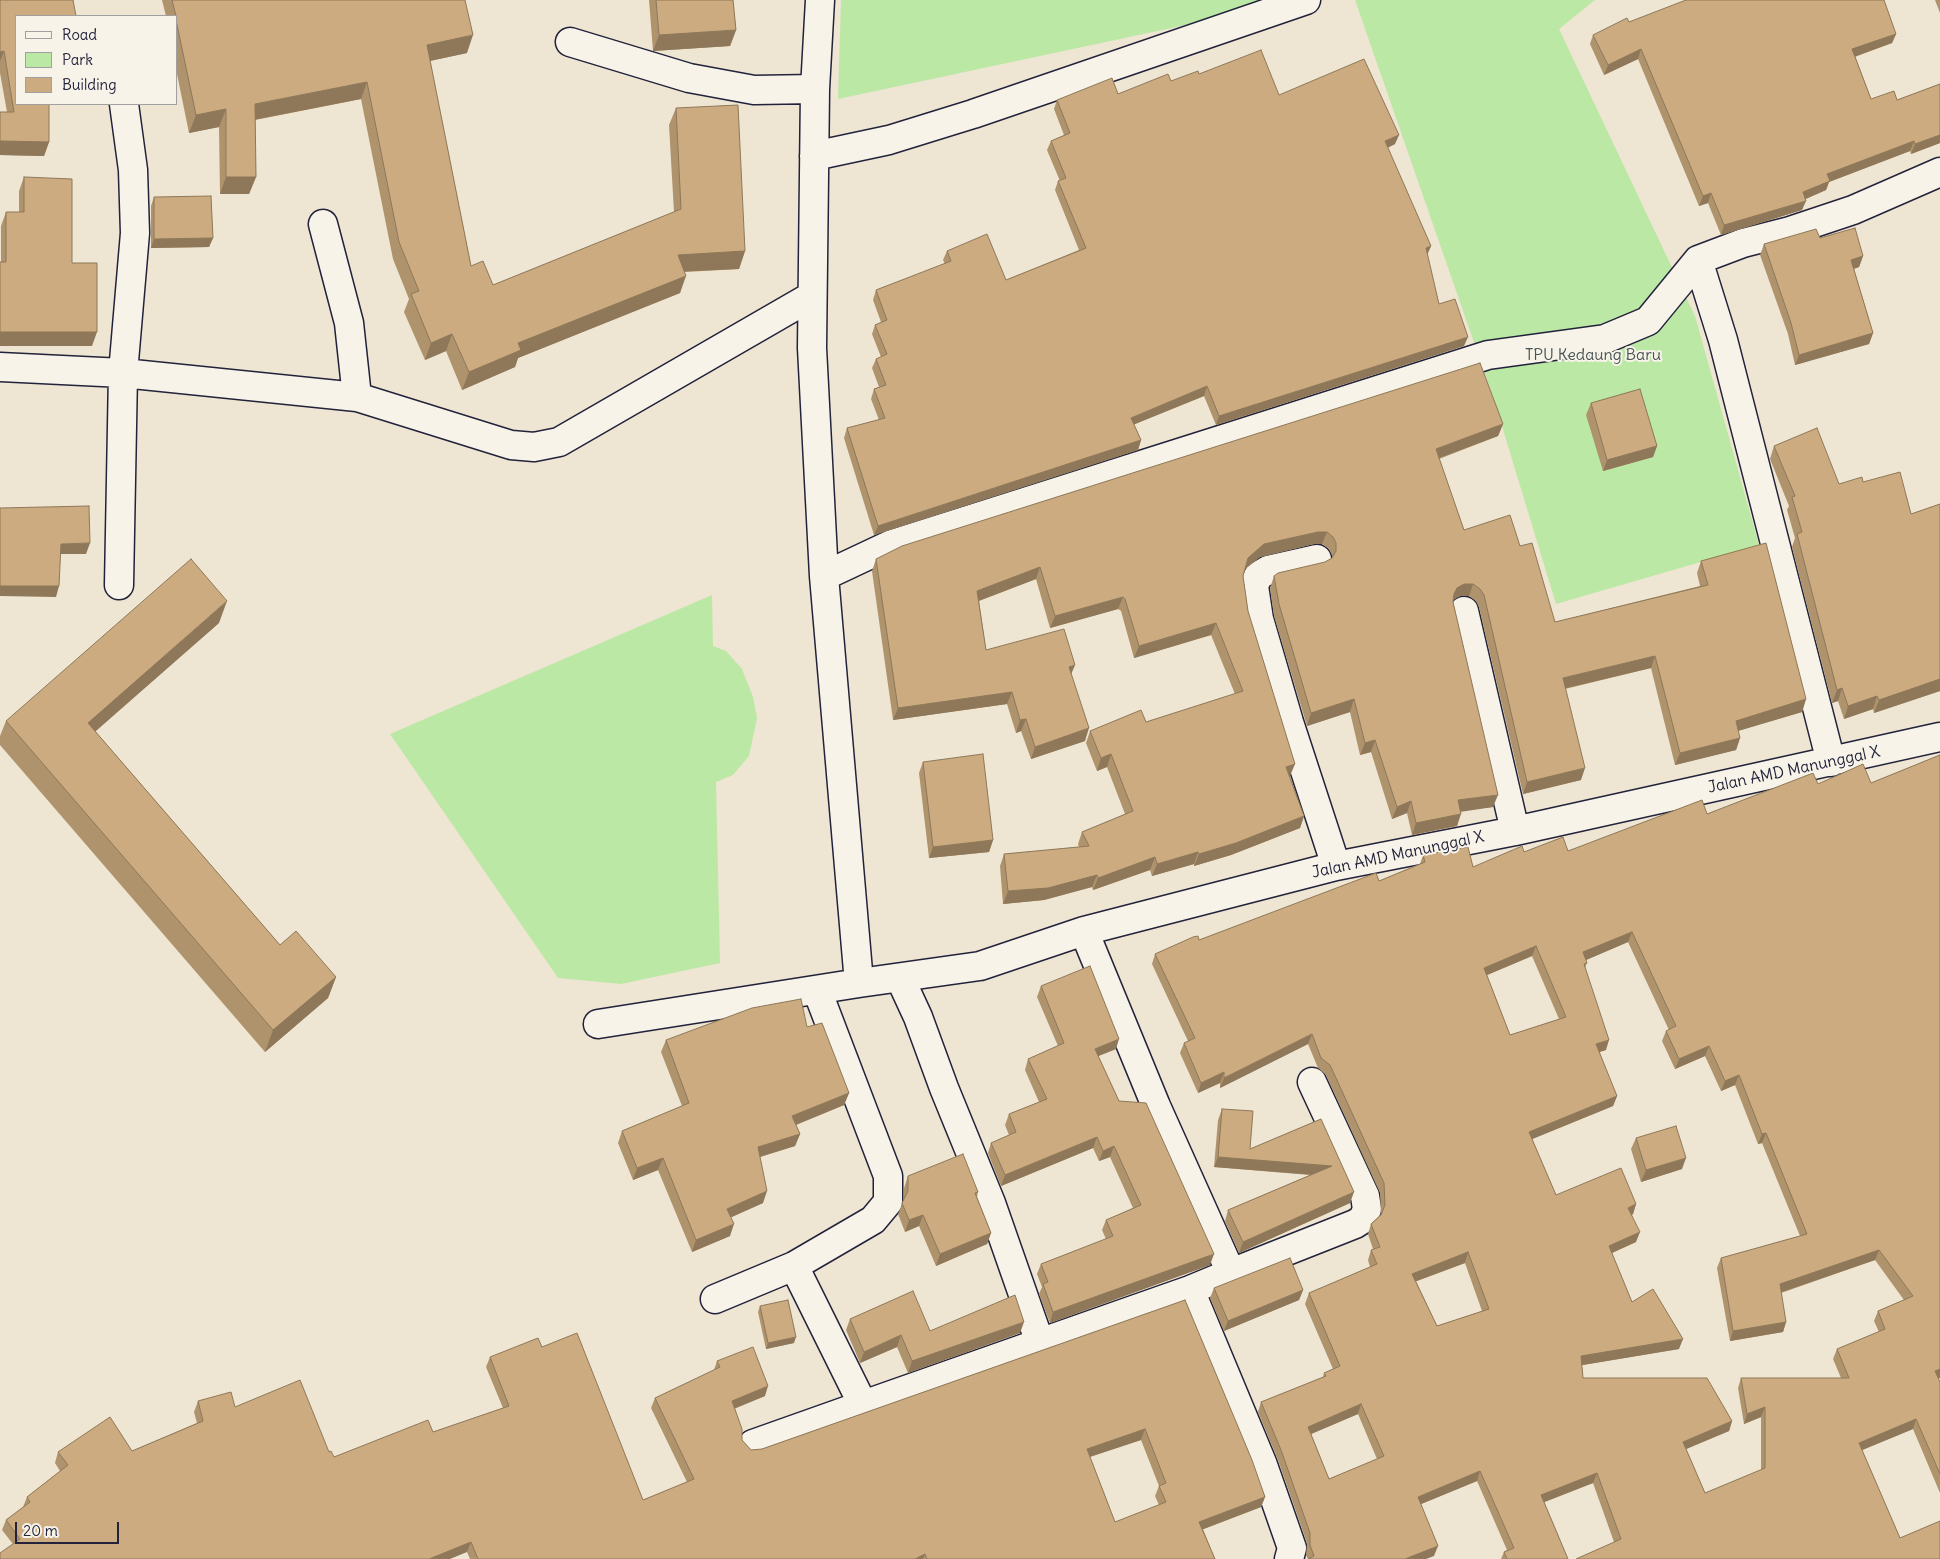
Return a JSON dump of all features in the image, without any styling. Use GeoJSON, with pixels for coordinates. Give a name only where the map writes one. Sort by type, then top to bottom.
{"type":"FeatureCollection","features":[{"type":"Feature","properties":{"kind":"street"},"geometry":{"type":"LineString","coordinates":[[820,0],[815,88],[812,348],[824,576],[859,983]]}},
{"type":"Feature","properties":{"kind":"street"},"geometry":{"type":"LineString","coordinates":[[814,156],[889,140],[973,114],[1306,0]]}},
{"type":"Feature","properties":{"kind":"street"},"geometry":{"type":"LineString","coordinates":[[570,42],[688,78],[754,90],[815,88]]}},
{"type":"Feature","properties":{"kind":"street"},"geometry":{"type":"LineString","coordinates":[[119,585],[124,373],[135,233],[133,170],[124,105]]}},
{"type":"Feature","properties":{"kind":"street"},"geometry":{"type":"LineString","coordinates":[[824,576],[892,544],[1488,355],[1605,339],[1648,321],[1698,260],[1743,243],[1790,231],[1853,210],[1940,172]]}},
{"type":"Feature","properties":{"kind":"street"},"geometry":{"type":"LineString","coordinates":[[323,224],[349,323],[357,397]]}},
{"type":"Feature","properties":{"kind":"street"},"geometry":{"type":"LineString","coordinates":[[1698,260],[1724,340],[1831,762]]}},
{"type":"Feature","properties":{"kind":"street"},"geometry":{"type":"LineString","coordinates":[[0,367],[124,373],[357,397],[511,445],[534,447],[559,442],[812,296]]}},
{"type":"Feature","properties":{"kind":"street"},"geometry":{"type":"LineString","coordinates":[[1317,559],[1268,570],[1258,576],[1254,586],[1259,618],[1289,722],[1336,866]]}},
{"type":"Feature","properties":{"kind":"street"},"geometry":{"type":"LineString","coordinates":[[1464,611],[1516,831]]}},
{"type":"Feature","properties":{"kind":"street","name":"Jalan AMD Manunggal X"},"geometry":{"type":"LineString","coordinates":[[598,1024],[980,966],[1084,931],[1336,866],[1516,831],[1940,737]]}},
{"type":"Feature","properties":{"kind":"street"},"geometry":{"type":"LineString","coordinates":[[1084,931],[1156,1106],[1231,1274]]}},
{"type":"Feature","properties":{"kind":"street"},"geometry":{"type":"LineString","coordinates":[[900,978],[918,1017],[944,1088],[991,1204],[1040,1343]]}},
{"type":"Feature","properties":{"kind":"street"},"geometry":{"type":"LineString","coordinates":[[715,1299],[794,1266],[873,1220],[888,1202],[888,1176],[817,990]]}},
{"type":"Feature","properties":{"kind":"street"},"geometry":{"type":"LineString","coordinates":[[753,1444],[1190,1290],[1355,1224],[1363,1219],[1367,1209],[1365,1196],[1312,1082]]}},
{"type":"Feature","properties":{"kind":"street"},"geometry":{"type":"LineString","coordinates":[[794,1266],[863,1405]]}},
{"type":"Feature","properties":{"kind":"street"},"geometry":{"type":"LineString","coordinates":[[1190,1290],[1263,1465],[1292,1548],[1290,1559]]}},
{"type":"Feature","properties":{"kind":"green space"},"geometry":{"type":"Polygon","coordinates":[[[841,0],[1303,0],[838,99],[841,0]]]}},
{"type":"Feature","properties":{"kind":"green space","name":"TPU Kedaung Baru"},"geometry":{"type":"Polygon","coordinates":[[[1355,0],[1595,0],[1559,29],[1695,316],[1759,545],[1556,604],[1494,400],[1355,0]]]}},
{"type":"Feature","properties":{"kind":"green space"},"geometry":{"type":"Polygon","coordinates":[[[712,595],[713,646],[726,651],[742,669],[753,697],[757,718],[749,756],[733,775],[716,782],[720,963],[621,984],[558,978],[390,734],[712,595]]]}},
{"type":"Feature","properties":{"kind":"building"},"geometry":{"type":"Polygon","coordinates":[[[0,0],[73,0],[76,15],[15,15],[15,105],[49,105],[49,142],[0,141],[0,112],[14,112],[4,51],[0,52],[0,0]]]}},
{"type":"Feature","properties":{"kind":"building"},"geometry":{"type":"Polygon","coordinates":[[[172,0],[465,0],[473,35],[427,45],[471,266],[483,261],[493,285],[681,209],[676,108],[738,105],[745,251],[678,255],[686,276],[518,343],[521,350],[469,372],[452,334],[431,343],[411,294],[419,291],[399,242],[367,82],[255,104],[256,177],[226,177],[226,109],[196,115],[178,30],[178,15],[176,15],[172,0]]]}},
{"type":"Feature","properties":{"kind":"building"},"geometry":{"type":"Polygon","coordinates":[[[656,0],[733,0],[736,30],[659,35],[656,0]]]}},
{"type":"Feature","properties":{"kind":"building"},"geometry":{"type":"Polygon","coordinates":[[[1686,0],[1884,0],[1896,34],[1852,49],[1871,99],[1894,91],[1897,100],[1940,84],[1940,135],[1915,144],[1914,141],[1827,174],[1830,181],[1803,192],[1806,201],[1724,225],[1711,193],[1703,196],[1641,49],[1608,65],[1593,35],[1627,18],[1629,22],[1686,0]]]}},
{"type":"Feature","properties":{"kind":"building"},"geometry":{"type":"Polygon","coordinates":[[[1261,50],[1279,95],[1364,59],[1399,135],[1385,141],[1431,246],[1426,248],[1439,304],[1455,299],[1468,337],[1219,416],[1207,386],[1131,418],[1141,440],[878,526],[847,428],[885,418],[874,389],[886,385],[876,359],[887,354],[875,325],[887,320],[876,290],[951,261],[947,251],[987,234],[1006,280],[1086,248],[1058,181],[1066,178],[1051,141],[1070,133],[1057,100],[1112,78],[1118,94],[1168,74],[1171,81],[1198,71],[1199,74],[1261,50]]]}},
{"type":"Feature","properties":{"kind":"building"},"geometry":{"type":"Polygon","coordinates":[[[24,177],[72,179],[72,263],[97,263],[97,332],[0,332],[0,262],[6,262],[6,212],[24,212],[24,177]]]}},
{"type":"Feature","properties":{"kind":"building"},"geometry":{"type":"Polygon","coordinates":[[[211,196],[213,238],[154,239],[154,197],[211,196]]]}},
{"type":"Feature","properties":{"kind":"building"},"geometry":{"type":"Polygon","coordinates":[[[1855,228],[1863,256],[1851,260],[1873,333],[1799,355],[1791,323],[1764,244],[1816,229],[1820,238],[1855,228]]]}},
{"type":"Feature","properties":{"kind":"building"},"geometry":{"type":"Polygon","coordinates":[[[1480,363],[1503,424],[1436,449],[1464,530],[1510,515],[1520,546],[1532,543],[1555,622],[1708,585],[1701,561],[1766,543],[1806,699],[1736,721],[1740,738],[1680,753],[1655,656],[1563,678],[1585,768],[1527,782],[1484,595],[1473,584],[1464,584],[1457,588],[1453,602],[1498,795],[1458,800],[1461,814],[1416,823],[1411,801],[1397,807],[1375,740],[1365,743],[1354,699],[1311,713],[1279,604],[1274,576],[1278,573],[1325,562],[1332,558],[1336,551],[1336,543],[1333,537],[1327,532],[1318,532],[1264,544],[1248,558],[1243,576],[1248,611],[1295,764],[1286,767],[1304,816],[1236,843],[1199,854],[1198,852],[1157,864],[1155,857],[1098,878],[1097,875],[1048,888],[1008,891],[1004,854],[1089,846],[1082,832],[1133,811],[1111,754],[1101,758],[1090,731],[1141,710],[1146,722],[1243,691],[1216,623],[1139,646],[1123,597],[1055,616],[1040,567],[977,591],[986,650],[1064,629],[1075,665],[1069,667],[1089,728],[1035,747],[1026,719],[1020,720],[1012,692],[898,708],[876,559],[902,546],[1480,363]]]}},
{"type":"Feature","properties":{"kind":"building"},"geometry":{"type":"Polygon","coordinates":[[[1640,389],[1657,446],[1607,460],[1591,403],[1640,389]]]}},
{"type":"Feature","properties":{"kind":"building"},"geometry":{"type":"Polygon","coordinates":[[[1817,428],[1839,484],[1862,477],[1863,482],[1900,472],[1911,514],[1940,504],[1940,679],[1879,700],[1877,696],[1848,706],[1842,688],[1837,690],[1797,534],[1802,532],[1792,497],[1795,496],[1774,446],[1817,428]]]}},
{"type":"Feature","properties":{"kind":"building"},"geometry":{"type":"Polygon","coordinates":[[[89,506],[90,543],[61,544],[59,586],[0,586],[0,508],[89,506]]]}},
{"type":"Feature","properties":{"kind":"building"},"geometry":{"type":"Polygon","coordinates":[[[191,559],[227,601],[88,723],[280,945],[296,931],[336,977],[273,1030],[6,721],[191,559]]]}},
{"type":"Feature","properties":{"kind":"building"},"geometry":{"type":"Polygon","coordinates":[[[983,754],[993,840],[933,847],[923,762],[983,754]]]}},
{"type":"Feature","properties":{"kind":"building"},"geometry":{"type":"Polygon","coordinates":[[[1940,755],[1940,1369],[1935,1371],[1940,1382],[1940,1474],[1916,1419],[1859,1443],[1900,1538],[1940,1521],[1940,1559],[1576,1559],[1621,1539],[1597,1473],[1541,1495],[1568,1559],[1507,1559],[1504,1552],[1514,1548],[1480,1471],[1418,1497],[1438,1546],[1405,1559],[1308,1559],[1314,1556],[1310,1545],[1310,1533],[1281,1450],[1261,1402],[1326,1376],[1324,1373],[1340,1366],[1309,1293],[1377,1264],[1371,1250],[1380,1247],[1371,1224],[1381,1215],[1385,1205],[1384,1183],[1330,1065],[1321,1058],[1312,1034],[1224,1078],[1224,1072],[1201,1083],[1184,1043],[1195,1038],[1155,954],[1193,937],[1198,936],[1199,940],[1376,873],[1379,881],[1425,862],[1423,855],[1468,847],[1473,867],[1522,846],[1524,852],[1563,837],[1568,851],[1702,800],[1707,814],[1813,773],[1818,784],[1863,764],[1871,783],[1940,755]],[[1632,932],[1583,952],[1587,963],[1584,964],[1609,1040],[1596,1044],[1617,1096],[1529,1132],[1556,1195],[1621,1168],[1636,1204],[1628,1208],[1640,1232],[1609,1246],[1632,1302],[1653,1289],[1683,1339],[1581,1356],[1583,1378],[1707,1378],[1732,1421],[1683,1442],[1705,1493],[1765,1468],[1765,1407],[1747,1414],[1741,1378],[1849,1378],[1837,1349],[1885,1329],[1878,1311],[1913,1296],[1879,1250],[1780,1284],[1786,1322],[1733,1331],[1721,1258],[1807,1234],[1766,1133],[1762,1134],[1739,1075],[1725,1081],[1709,1046],[1679,1059],[1666,1031],[1676,1026],[1632,932]],[[1536,946],[1484,968],[1510,1035],[1566,1017],[1536,946]],[[1468,1252],[1412,1274],[1437,1326],[1489,1309],[1468,1252]],[[1361,1404],[1308,1427],[1329,1479],[1384,1456],[1361,1404]]]}},
{"type":"Feature","properties":{"kind":"building"},"geometry":{"type":"Polygon","coordinates":[[[1090,966],[1119,1039],[1095,1049],[1119,1101],[1146,1103],[1214,1254],[1053,1312],[1043,1284],[1048,1282],[1041,1264],[1113,1236],[1106,1220],[1141,1205],[1114,1146],[1103,1151],[1097,1137],[1005,1175],[991,1143],[1016,1132],[1009,1114],[1047,1099],[1028,1059],[1064,1043],[1041,986],[1090,966]]]}},
{"type":"Feature","properties":{"kind":"building"},"geometry":{"type":"Polygon","coordinates":[[[801,999],[807,1027],[822,1023],[849,1093],[792,1116],[800,1134],[758,1147],[767,1191],[727,1209],[734,1224],[696,1240],[663,1158],[637,1168],[622,1131],[689,1103],[666,1040],[752,1008],[801,999]]]}},
{"type":"Feature","properties":{"kind":"building"},"geometry":{"type":"Polygon","coordinates":[[[1222,1109],[1253,1111],[1250,1149],[1321,1119],[1354,1192],[1243,1242],[1228,1210],[1332,1166],[1218,1157],[1222,1109]]]}},
{"type":"Feature","properties":{"kind":"building"},"geometry":{"type":"Polygon","coordinates":[[[1676,1126],[1686,1158],[1646,1170],[1636,1138],[1676,1126]]]}},
{"type":"Feature","properties":{"kind":"building"},"geometry":{"type":"Polygon","coordinates":[[[963,1154],[978,1192],[975,1193],[991,1233],[940,1254],[923,1215],[909,1220],[902,1203],[908,1191],[908,1176],[963,1154]]]}},
{"type":"Feature","properties":{"kind":"building"},"geometry":{"type":"Polygon","coordinates":[[[1290,1258],[1303,1290],[1228,1321],[1214,1288],[1290,1258]]]}},
{"type":"Feature","properties":{"kind":"building"},"geometry":{"type":"Polygon","coordinates":[[[913,1291],[930,1331],[1015,1295],[1024,1322],[912,1361],[901,1335],[864,1352],[850,1319],[913,1291]]]}},
{"type":"Feature","properties":{"kind":"building"},"geometry":{"type":"Polygon","coordinates":[[[788,1300],[796,1337],[768,1343],[760,1306],[788,1300]]]}},
{"type":"Feature","properties":{"kind":"building"},"geometry":{"type":"Polygon","coordinates":[[[1185,1300],[1252,1460],[1265,1497],[1199,1522],[1215,1559],[927,1559],[925,1554],[915,1559],[478,1559],[471,1542],[429,1559],[0,1559],[0,1553],[20,1539],[6,1520],[30,1502],[27,1497],[68,1465],[58,1452],[110,1417],[132,1451],[203,1421],[198,1401],[231,1392],[235,1407],[300,1380],[329,1452],[331,1451],[334,1457],[428,1420],[433,1432],[509,1406],[490,1357],[538,1338],[542,1347],[577,1333],[643,1500],[694,1479],[655,1398],[720,1367],[717,1361],[753,1347],[768,1386],[732,1401],[742,1429],[742,1440],[751,1450],[762,1449],[1185,1300]],[[1145,1429],[1087,1449],[1115,1522],[1166,1502],[1159,1486],[1166,1483],[1145,1429]]]}}]}
